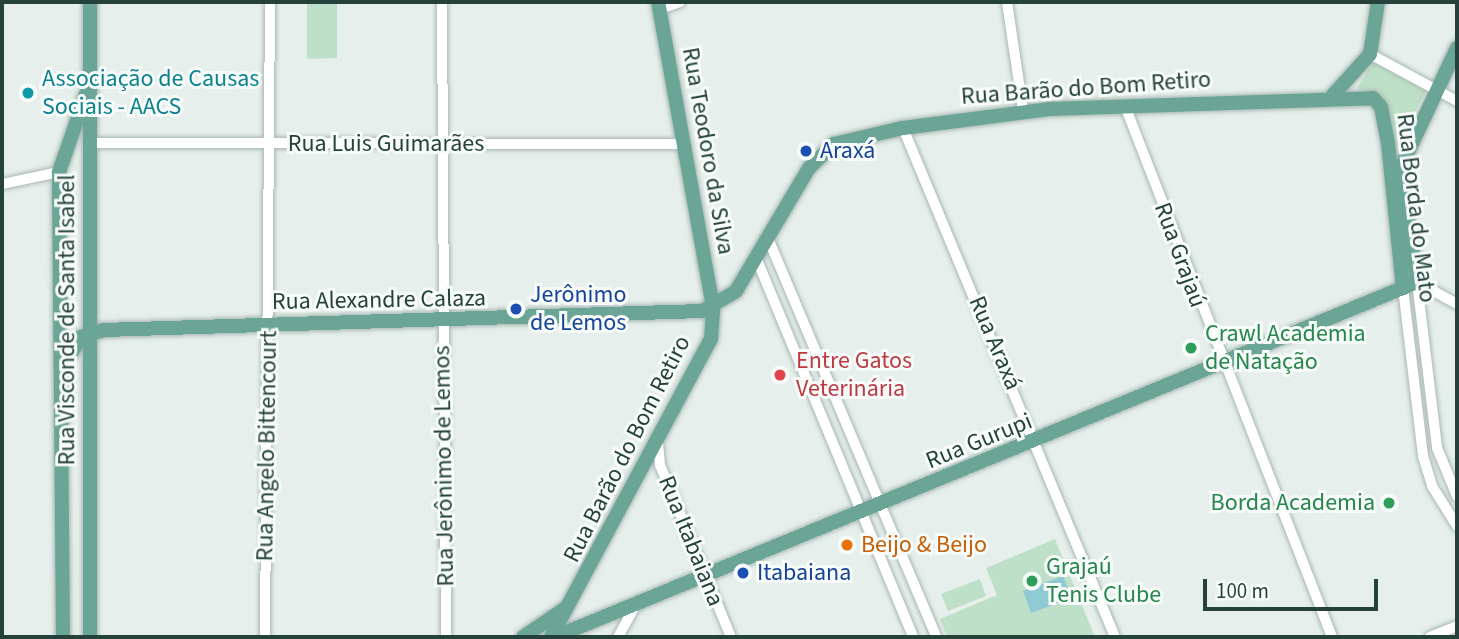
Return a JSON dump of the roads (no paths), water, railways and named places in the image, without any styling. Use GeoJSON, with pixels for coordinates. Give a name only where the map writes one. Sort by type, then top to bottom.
{"type":"FeatureCollection","features":[{"type":"Feature","properties":{"kind":"main road","name":"Rua Visconde de Santa Isabel"},"geometry":{"type":"LineString","coordinates":[[90,2],[90,637]]}},
{"type":"Feature","properties":{"kind":"main road"},"geometry":{"type":"LineString","coordinates":[[1333,95],[1370,54],[1378,2]]}},
{"type":"Feature","properties":{"kind":"main road","name":"Rua Teodoro da Silva"},"geometry":{"type":"LineString","coordinates":[[659,5],[713,307]]}},
{"type":"Feature","properties":{"kind":"main road"},"geometry":{"type":"LineString","coordinates":[[1401,167],[1457,48]]}},
{"type":"Feature","properties":{"kind":"main road"},"geometry":{"type":"LineString","coordinates":[[63,637],[63,366],[59,172],[88,89]]}},
{"type":"Feature","properties":{"kind":"main road","name":"Rua Barão do Bom Retiro"},"geometry":{"type":"LineString","coordinates":[[553,637],[707,351],[713,307],[736,290],[755,255],[820,154],[858,136],[1023,111],[1333,95]]}},
{"type":"Feature","properties":{"kind":"main road","name":"Rua Borda do Mato"},"geometry":{"type":"LineString","coordinates":[[1333,95],[1378,102],[1388,143],[1410,285]]}},
{"type":"Feature","properties":{"kind":"main road"},"geometry":{"type":"LineString","coordinates":[[1388,143],[1401,167]]}},
{"type":"Feature","properties":{"kind":"main road","name":"Rua Borda do Mato"},"geometry":{"type":"LineString","coordinates":[[1401,167],[1410,285]]}},
{"type":"Feature","properties":{"kind":"main road","name":"Rua Gurupi"},"geometry":{"type":"LineString","coordinates":[[553,637],[634,608],[1222,366],[1410,285]]}},
{"type":"Feature","properties":{"kind":"main road","name":"Rua Alexandre Calaza"},"geometry":{"type":"LineString","coordinates":[[90,331],[680,315],[713,307]]}},
{"type":"Feature","properties":{"kind":"main road"},"geometry":{"type":"LineString","coordinates":[[63,366],[90,331]]}},
{"type":"Feature","properties":{"kind":"main road","name":"Rua Barão do Bom Retiro"},"geometry":{"type":"LineString","coordinates":[[523,637],[572,603]]}},
{"type":"Feature","properties":{"kind":"street","name":"Rua Angelo Bittencourt"},"geometry":{"type":"LineString","coordinates":[[265,637],[270,2]]}},
{"type":"Feature","properties":{"kind":"street","name":"Rua Jerônimo de Lemos"},"geometry":{"type":"LineString","coordinates":[[442,2],[446,637]]}},
{"type":"Feature","properties":{"kind":"street"},"geometry":{"type":"LineString","coordinates":[[659,5],[680,2]]}},
{"type":"Feature","properties":{"kind":"street"},"geometry":{"type":"LineString","coordinates":[[1007,2],[1023,111]]}},
{"type":"Feature","properties":{"kind":"street"},"geometry":{"type":"LineString","coordinates":[[1370,54],[1457,101]]}},
{"type":"Feature","properties":{"kind":"street","name":"Rua Grajaú"},"geometry":{"type":"LineString","coordinates":[[1125,106],[1222,366],[1332,637]]}},
{"type":"Feature","properties":{"kind":"street","name":"Rua Araxá"},"geometry":{"type":"LineString","coordinates":[[903,128],[1037,442],[1115,637]]}},
{"type":"Feature","properties":{"kind":"street","name":"Rua Luis Guimarães"},"geometry":{"type":"LineString","coordinates":[[89,143],[684,144]]}},
{"type":"Feature","properties":{"kind":"street"},"geometry":{"type":"LineString","coordinates":[[2,184],[59,172]]}},
{"type":"Feature","properties":{"kind":"street"},"geometry":{"type":"LineString","coordinates":[[767,236],[936,637]]}},
{"type":"Feature","properties":{"kind":"street"},"geometry":{"type":"LineString","coordinates":[[755,255],[912,637]]}},
{"type":"Feature","properties":{"kind":"street"},"geometry":{"type":"LineString","coordinates":[[1410,285],[1457,304]]}},
{"type":"Feature","properties":{"kind":"street","name":"Rua Borda do Mato"},"geometry":{"type":"LineString","coordinates":[[1410,285],[1437,448],[1457,496]]}},
{"type":"Feature","properties":{"kind":"street","name":"Rua Borda do Mato"},"geometry":{"type":"LineString","coordinates":[[1410,285],[1415,406],[1432,486],[1456,520]]}},
{"type":"Feature","properties":{"kind":"street"},"geometry":{"type":"LineString","coordinates":[[1415,406],[1431,403]]}},
{"type":"Feature","properties":{"kind":"street","name":"Rua Itabaiana"},"geometry":{"type":"LineString","coordinates":[[658,442],[660,465],[731,637]]}},
{"type":"Feature","properties":{"kind":"street"},"geometry":{"type":"LineString","coordinates":[[618,637],[634,608]]}},
{"type":"Feature","properties":{"kind":"street"},"geometry":{"type":"LineString","coordinates":[[1430,637],[1457,626]]}},
{"type":"Feature","properties":{"kind":"water"},"geometry":{"type":"Polygon","coordinates":[[[1063,576],[1072,598],[1031,613],[1023,591],[1063,576]]]}},
{"type":"Feature","properties":{"kind":"place","name":"Associação de Causas Sociais - AACS"},"geometry":{"type":"Point","coordinates":[28,93]}},
{"type":"Feature","properties":{"kind":"place","name":"Araxá"},"geometry":{"type":"Point","coordinates":[806,151]}},
{"type":"Feature","properties":{"kind":"place","name":"Jerônimo de Lemos"},"geometry":{"type":"Point","coordinates":[516,309]}},
{"type":"Feature","properties":{"kind":"place","name":"Crawl Academia de Natação"},"geometry":{"type":"Point","coordinates":[1191,348]}},
{"type":"Feature","properties":{"kind":"place","name":"Entre Gatos Veterinária"},"geometry":{"type":"Point","coordinates":[780,375]}},
{"type":"Feature","properties":{"kind":"place","name":"Borda Academia"},"geometry":{"type":"Point","coordinates":[1389,503]}},
{"type":"Feature","properties":{"kind":"place","name":"Beijo & Beijo"},"geometry":{"type":"Point","coordinates":[847,545]}},
{"type":"Feature","properties":{"kind":"place","name":"Itabaiana"},"geometry":{"type":"Point","coordinates":[743,573]}},
{"type":"Feature","properties":{"kind":"place","name":"Grajaú Tenis Clube"},"geometry":{"type":"Point","coordinates":[1032,581]}}]}
